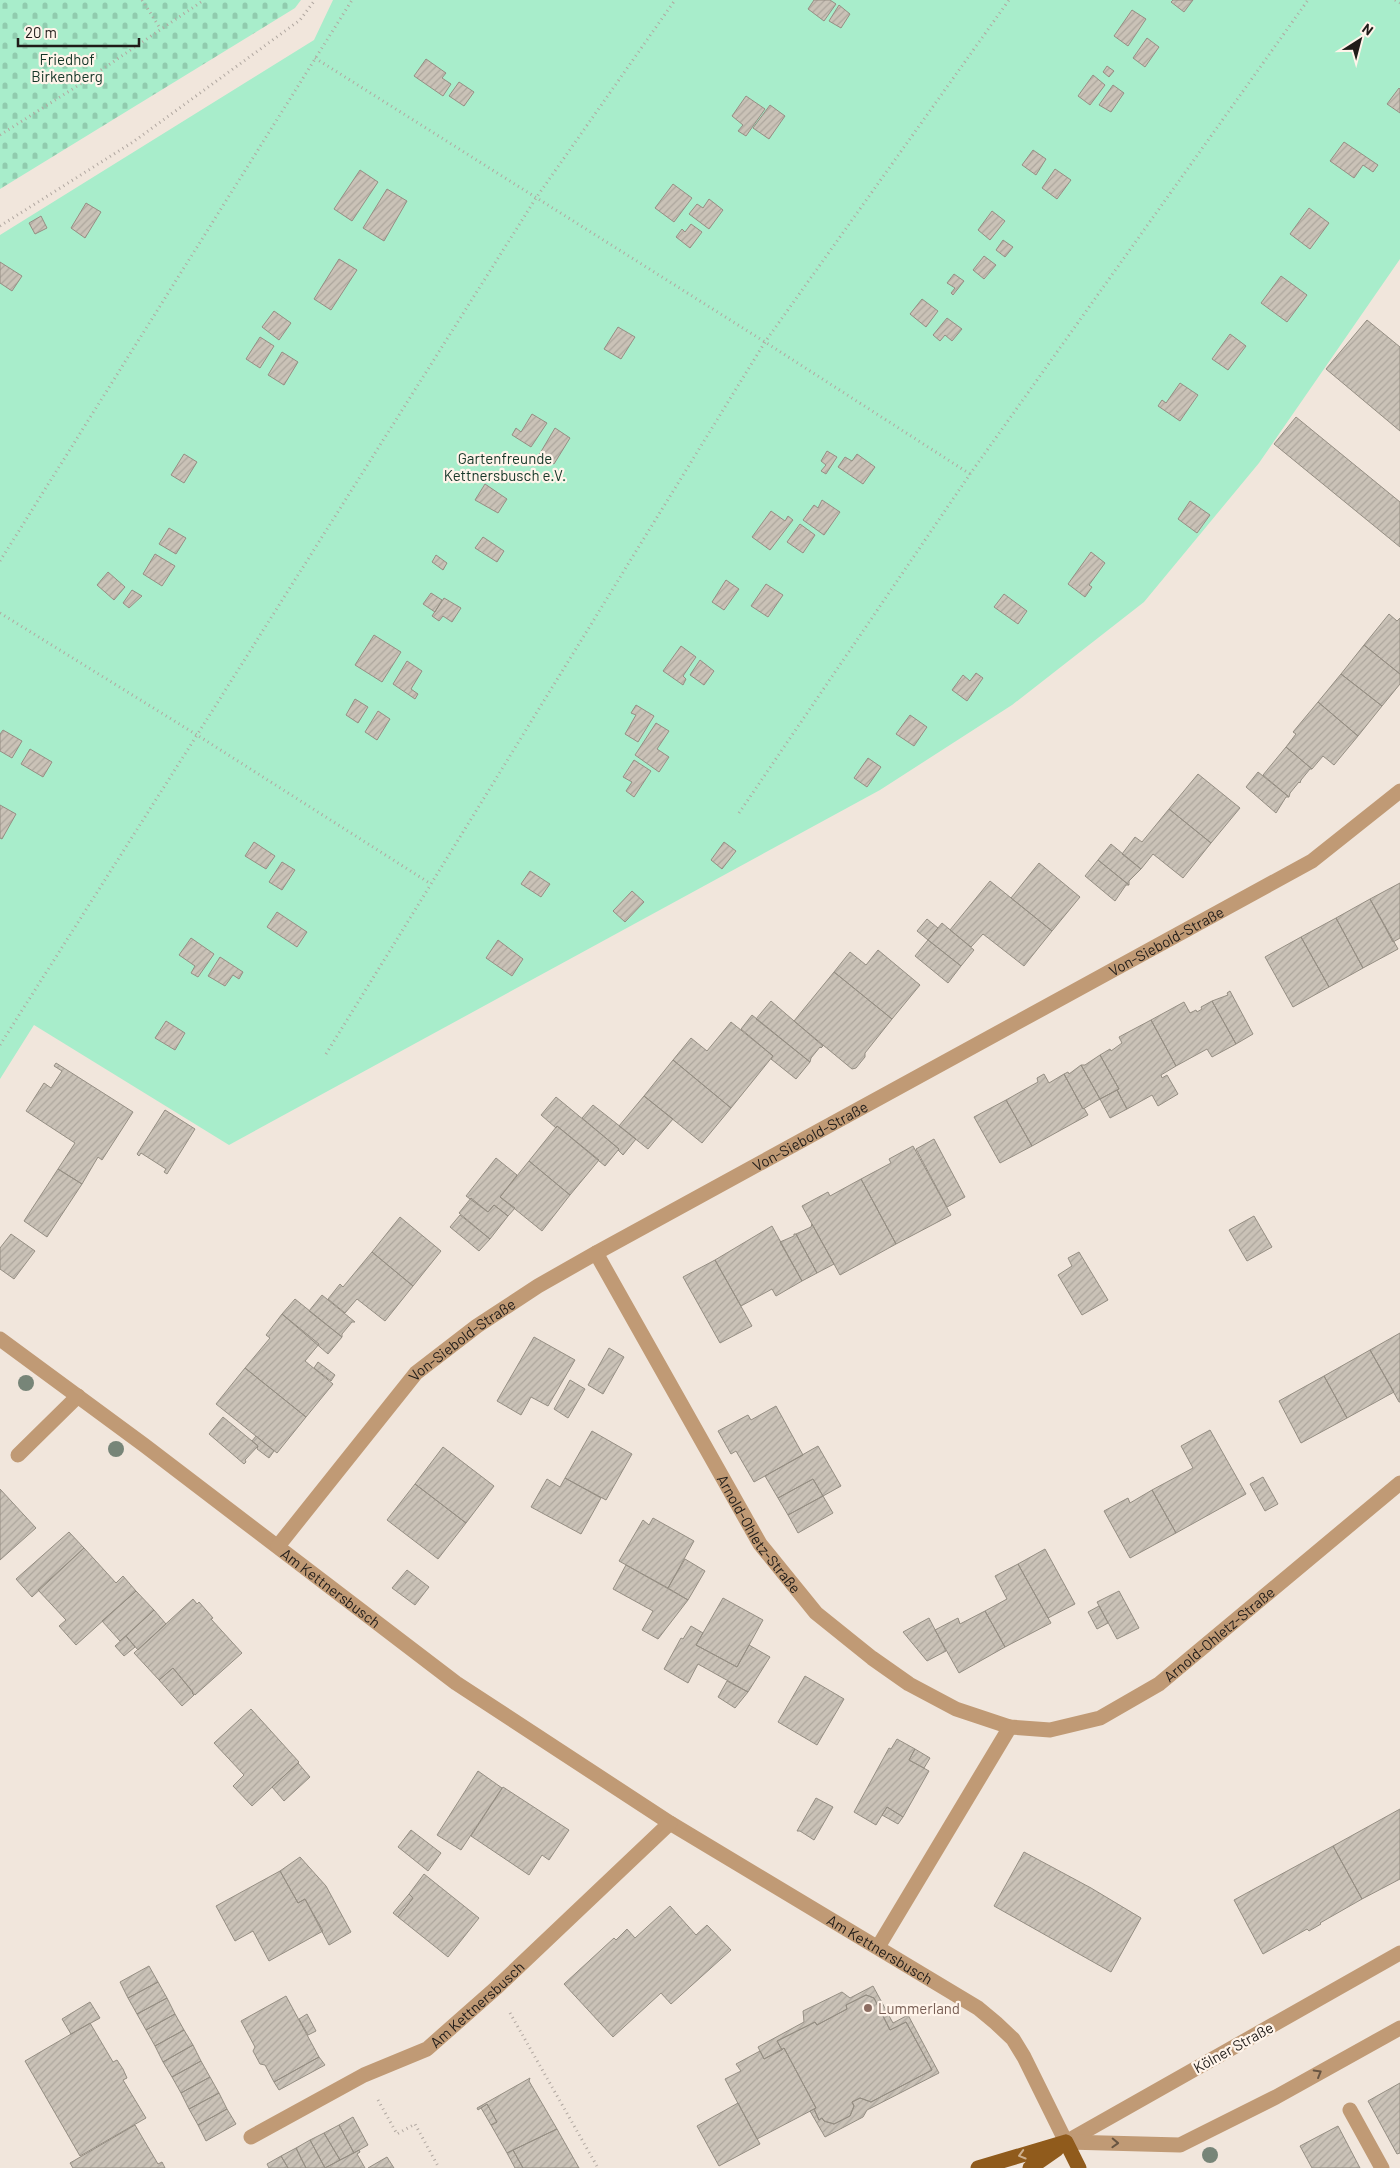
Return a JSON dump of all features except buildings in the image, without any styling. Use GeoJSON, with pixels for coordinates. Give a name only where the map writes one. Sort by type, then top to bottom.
{"type":"FeatureCollection","features":[{"type":"Feature","properties":{"kind":"main road"},"geometry":{"type":"LineString","coordinates":[[978,2168],[1066,2142],[1079,2168]]}},
{"type":"Feature","properties":{"kind":"main road","name":"Kölner Straße"},"geometry":{"type":"LineString","coordinates":[[1030,2168],[1066,2142]]}},
{"type":"Feature","properties":{"kind":"street","name":"Von-Siebold-Straße"},"geometry":{"type":"LineString","coordinates":[[278,1546],[416,1374],[477,1326],[538,1286],[596,1253],[1312,861],[1400,791]]}},
{"type":"Feature","properties":{"kind":"street","name":"Arnold-Ohletz-Straße"},"geometry":{"type":"LineString","coordinates":[[596,1253],[760,1544],[816,1613],[872,1658],[909,1684],[956,1709],[1010,1727],[1050,1730],[1100,1718],[1159,1684],[1400,1483]]}},
{"type":"Feature","properties":{"kind":"street","name":"Am Kettnersbusch"},"geometry":{"type":"LineString","coordinates":[[0,1339],[278,1546],[456,1682],[670,1823],[978,2008],[996,2022],[1013,2040],[1024,2057],[1066,2142]]}},
{"type":"Feature","properties":{"kind":"street"},"geometry":{"type":"LineString","coordinates":[[18,1455],[78,1396]]}},
{"type":"Feature","properties":{"kind":"street"},"geometry":{"type":"LineString","coordinates":[[878,1947],[1010,1727]]}},
{"type":"Feature","properties":{"kind":"street","name":"Am Kettnersbusch"},"geometry":{"type":"LineString","coordinates":[[250,2137],[364,2075],[427,2049],[496,1988],[670,1823]]}},
{"type":"Feature","properties":{"kind":"street","name":"Kölner Straße"},"geometry":{"type":"LineString","coordinates":[[1066,2142],[1400,1953]]}},
{"type":"Feature","properties":{"kind":"street"},"geometry":{"type":"LineString","coordinates":[[1066,2142],[1180,2145],[1276,2097],[1400,2028]]}},
{"type":"Feature","properties":{"kind":"street"},"geometry":{"type":"LineString","coordinates":[[1350,2110],[1382,2168]]}},
{"type":"Feature","properties":{"kind":"path"},"geometry":{"type":"LineString","coordinates":[[142,0],[160,28]]}},
{"type":"Feature","properties":{"kind":"path"},"geometry":{"type":"LineString","coordinates":[[0,135],[82,83],[160,28],[204,0]]}},
{"type":"Feature","properties":{"kind":"path"},"geometry":{"type":"LineString","coordinates":[[0,226],[133,142],[300,20],[315,0]]}},
{"type":"Feature","properties":{"kind":"path"},"geometry":{"type":"LineString","coordinates":[[0,561],[352,0]]}},
{"type":"Feature","properties":{"kind":"path"},"geometry":{"type":"LineString","coordinates":[[0,1045],[536,198],[675,0]]}},
{"type":"Feature","properties":{"kind":"path"},"geometry":{"type":"LineString","coordinates":[[326,1054],[765,342],[1009,0]]}},
{"type":"Feature","properties":{"kind":"path"},"geometry":{"type":"LineString","coordinates":[[738,813],[970,474],[1308,0]]}},
{"type":"Feature","properties":{"kind":"path"},"geometry":{"type":"LineString","coordinates":[[1396,0],[1400,3]]}},
{"type":"Feature","properties":{"kind":"path"},"geometry":{"type":"LineString","coordinates":[[315,58],[765,342],[970,474]]}},
{"type":"Feature","properties":{"kind":"path"},"geometry":{"type":"LineString","coordinates":[[0,613],[431,884]]}},
{"type":"Feature","properties":{"kind":"path"},"geometry":{"type":"LineString","coordinates":[[496,1988],[598,2168]]}},
{"type":"Feature","properties":{"kind":"path"},"geometry":{"type":"LineString","coordinates":[[364,2075],[397,2134],[415,2124],[439,2168]]}},
{"type":"Feature","properties":{"kind":"green space","name":"Friedhof Birkenberg"},"geometry":{"type":"Polygon","coordinates":[[[0,0],[301,0],[295,8],[0,189],[0,0]]]}},
{"type":"Feature","properties":{"kind":"green space","name":"Gartenfreunde Kettnersbusch e.V."},"geometry":{"type":"Polygon","coordinates":[[[333,0],[1400,0],[1400,259],[1259,463],[1144,602],[1012,705],[880,790],[229,1145],[34,1025],[0,1079],[0,235],[314,40],[333,0]]]}},
{"type":"Feature","properties":{"kind":"place","name":"Lummerland"},"geometry":{"type":"Point","coordinates":[868,2008]}}]}
